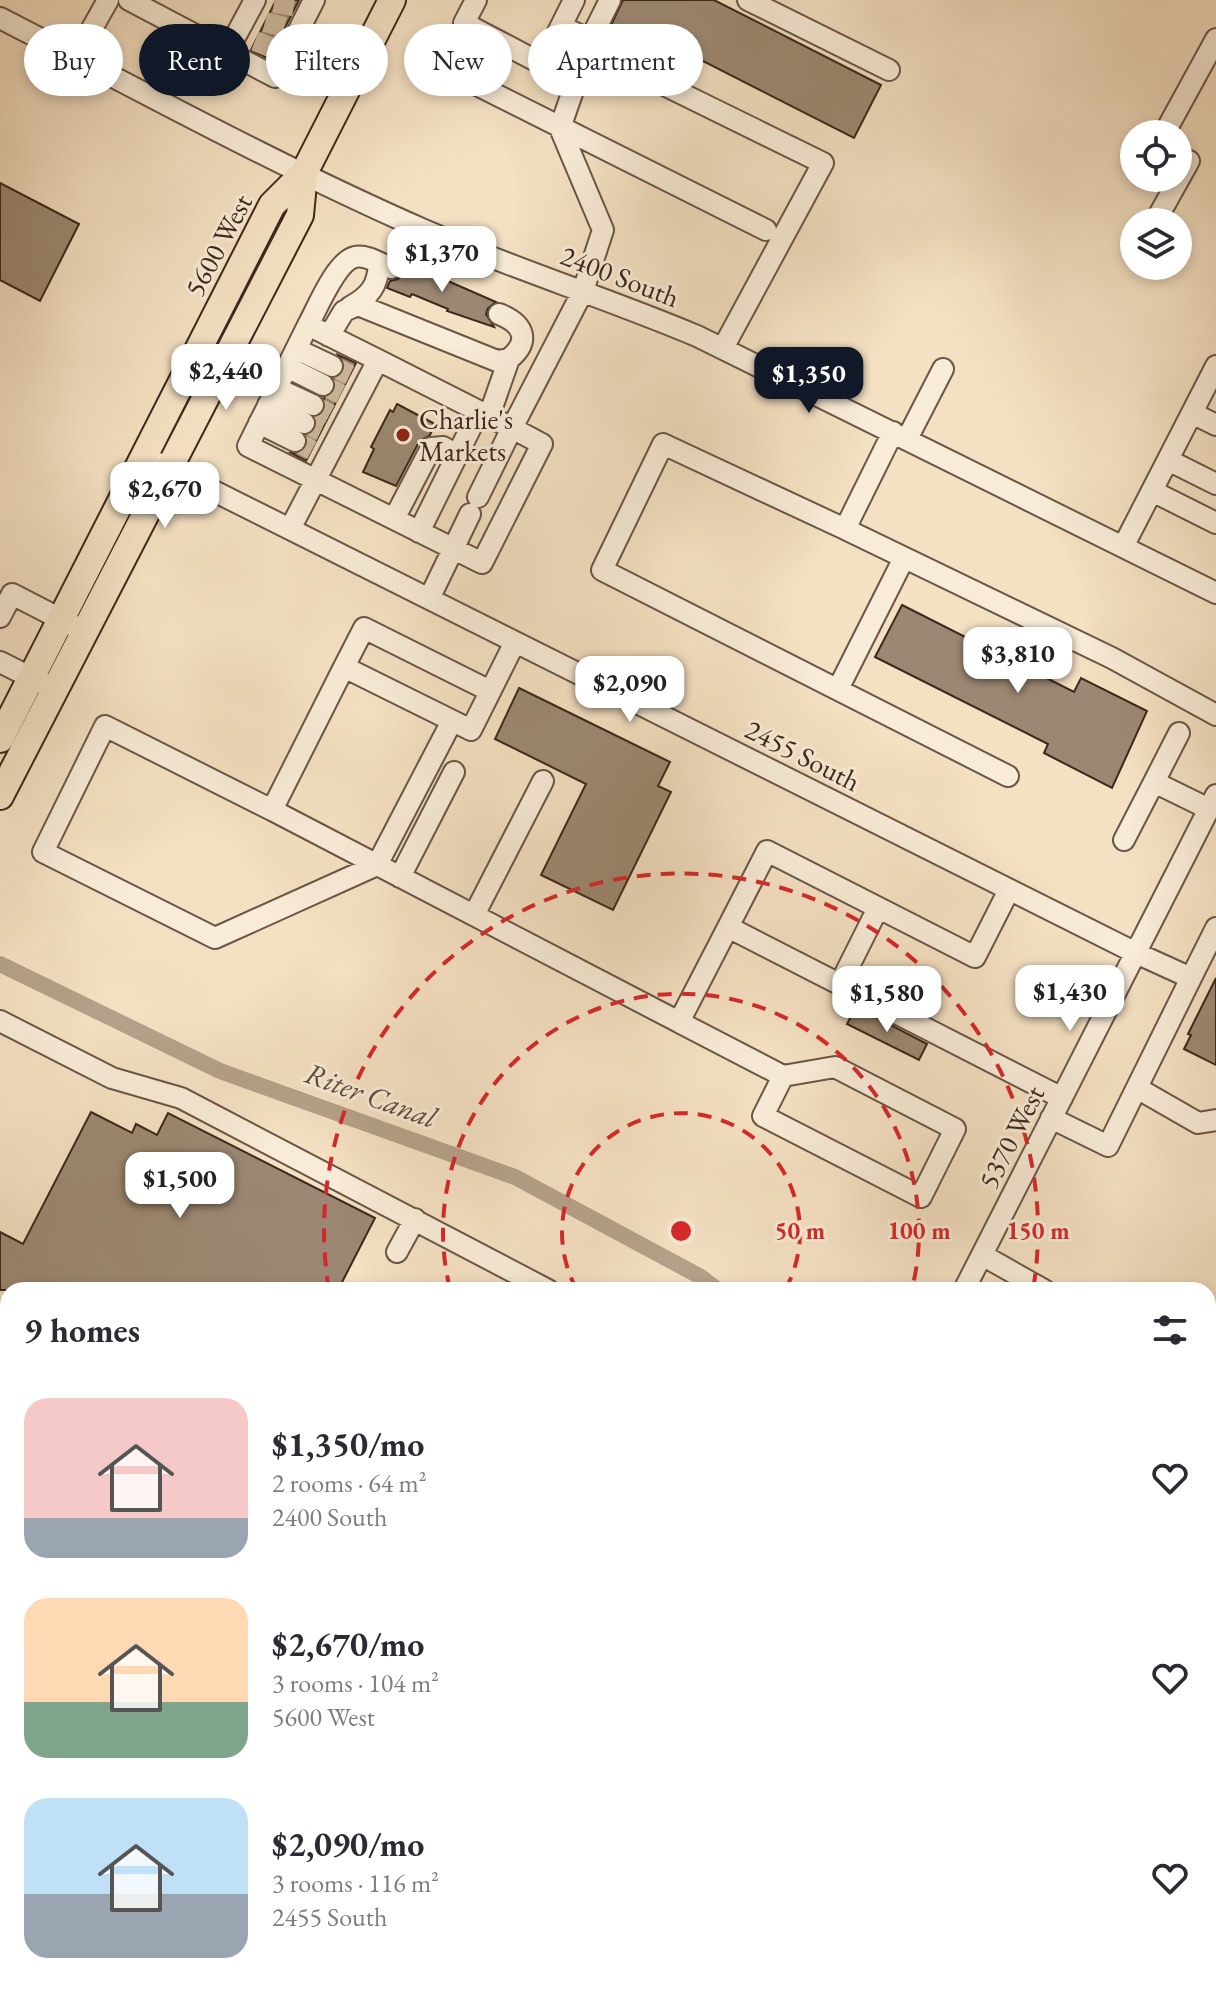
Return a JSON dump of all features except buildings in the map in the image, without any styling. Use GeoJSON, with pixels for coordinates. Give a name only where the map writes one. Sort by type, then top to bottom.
{"type":"FeatureCollection","features":[{"type":"Feature","properties":{"kind":"main road","name":"5600 West"},"geometry":{"type":"LineString","coordinates":[[0,796],[43,684],[61,619],[272,205],[304,173],[392,0]]}},
{"type":"Feature","properties":{"kind":"main road","name":"5600 West"},"geometry":{"type":"LineString","coordinates":[[0,739],[85,631],[300,215],[304,173]]}},
{"type":"Feature","properties":{"kind":"street"},"geometry":{"type":"LineString","coordinates":[[95,24],[108,0]]}},
{"type":"Feature","properties":{"kind":"street"},"geometry":{"type":"LineString","coordinates":[[129,0],[252,21],[275,77],[282,52],[307,6]]}},
{"type":"Feature","properties":{"kind":"street"},"geometry":{"type":"LineString","coordinates":[[476,0],[464,23],[528,57]]}},
{"type":"Feature","properties":{"kind":"street"},"geometry":{"type":"LineString","coordinates":[[562,24],[574,0]]}},
{"type":"Feature","properties":{"kind":"street"},"geometry":{"type":"LineString","coordinates":[[600,24],[610,0]]}},
{"type":"Feature","properties":{"kind":"street"},"geometry":{"type":"LineString","coordinates":[[748,0],[889,70]]}},
{"type":"Feature","properties":{"kind":"street","name":"2400 South"},"geometry":{"type":"LineString","coordinates":[[0,18],[24,30]]}},
{"type":"Feature","properties":{"kind":"street"},"geometry":{"type":"LineString","coordinates":[[1172,120],[1216,39]]}},
{"type":"Feature","properties":{"kind":"street","name":"2400 South"},"geometry":{"type":"LineString","coordinates":[[123,81],[304,173],[435,235],[723,348],[1216,593]]}},
{"type":"Feature","properties":{"kind":"street"},"geometry":{"type":"LineString","coordinates":[[497,96],[766,230]]}},
{"type":"Feature","properties":{"kind":"street"},"geometry":{"type":"LineString","coordinates":[[429,599],[583,291],[603,230],[560,128],[571,96]]}},
{"type":"Feature","properties":{"kind":"street"},"geometry":{"type":"LineString","coordinates":[[692,96],[823,163],[723,348]]}},
{"type":"Feature","properties":{"kind":"street"},"geometry":{"type":"LineString","coordinates":[[308,325],[329,336],[512,428],[542,444],[482,563],[248,446],[308,325],[338,269],[355,257],[385,265],[373,291],[339,318],[329,336]]}},
{"type":"Feature","properties":{"kind":"street"},"geometry":{"type":"LineString","coordinates":[[350,307],[367,308],[497,361],[509,359]]}},
{"type":"Feature","properties":{"kind":"street"},"geometry":{"type":"LineString","coordinates":[[419,532],[458,455],[484,414],[509,359],[520,348],[521,331],[517,323],[499,314]]}},
{"type":"Feature","properties":{"kind":"street"},"geometry":{"type":"LineString","coordinates":[[292,358],[345,384]]}},
{"type":"Feature","properties":{"kind":"street"},"geometry":{"type":"LineString","coordinates":[[290,529],[316,480],[321,431],[345,384],[378,360]]}},
{"type":"Feature","properties":{"kind":"street"},"geometry":{"type":"LineString","coordinates":[[1123,547],[1216,366]]}},
{"type":"Feature","properties":{"kind":"street"},"geometry":{"type":"LineString","coordinates":[[845,529],[943,369]]}},
{"type":"Feature","properties":{"kind":"street"},"geometry":{"type":"LineString","coordinates":[[268,405],[321,431]]}},
{"type":"Feature","properties":{"kind":"street"},"geometry":{"type":"LineString","coordinates":[[268,405],[321,431]]}},
{"type":"Feature","properties":{"kind":"street"},"geometry":{"type":"LineString","coordinates":[[1192,413],[1216,425]]}},
{"type":"Feature","properties":{"kind":"street"},"geometry":{"type":"LineString","coordinates":[[1008,776],[602,570],[663,444],[1112,658],[1216,715]]}},
{"type":"Feature","properties":{"kind":"street"},"geometry":{"type":"LineString","coordinates":[[394,519],[431,448],[443,447],[458,455]]}},
{"type":"Feature","properties":{"kind":"street","name":"2455 South"},"geometry":{"type":"LineString","coordinates":[[144,456],[1009,890],[1191,978]]}},
{"type":"Feature","properties":{"kind":"street"},"geometry":{"type":"LineString","coordinates":[[1168,460],[1216,484]]}},
{"type":"Feature","properties":{"kind":"street"},"geometry":{"type":"LineString","coordinates":[[1152,491],[1216,523]]}},
{"type":"Feature","properties":{"kind":"street"},"geometry":{"type":"LineString","coordinates":[[838,689],[904,558]]}},
{"type":"Feature","properties":{"kind":"street"},"geometry":{"type":"LineString","coordinates":[[0,617],[5,595],[12,594],[85,631]]}},
{"type":"Feature","properties":{"kind":"street"},"geometry":{"type":"LineString","coordinates":[[272,810],[364,628],[490,691]]}},
{"type":"Feature","properties":{"kind":"street"},"geometry":{"type":"LineString","coordinates":[[344,667],[471,730],[515,642]]}},
{"type":"Feature","properties":{"kind":"street"},"geometry":{"type":"LineString","coordinates":[[0,662],[43,684]]}},
{"type":"Feature","properties":{"kind":"street"},"geometry":{"type":"LineString","coordinates":[[452,721],[377,865],[215,938],[43,852],[105,726],[272,810],[377,865],[400,877],[783,1076],[835,1067],[955,1129],[921,1197],[763,1116],[783,1076]]}},
{"type":"Feature","properties":{"kind":"street"},"geometry":{"type":"LineString","coordinates":[[1124,840],[1179,733]]}},
{"type":"Feature","properties":{"kind":"street"},"geometry":{"type":"LineString","coordinates":[[400,877],[454,772]]}},
{"type":"Feature","properties":{"kind":"street"},"geometry":{"type":"LineString","coordinates":[[474,915],[543,781]]}},
{"type":"Feature","properties":{"kind":"street"},"geometry":{"type":"LineString","coordinates":[[1154,782],[1212,802]]}},
{"type":"Feature","properties":{"kind":"street","name":"5370 West"},"geometry":{"type":"LineString","coordinates":[[968,1282],[1212,802]]}},
{"type":"Feature","properties":{"kind":"street"},"geometry":{"type":"LineString","coordinates":[[679,1022],[767,851],[975,957],[1009,890]]}},
{"type":"Feature","properties":{"kind":"street"},"geometry":{"type":"LineString","coordinates":[[840,984],[878,908]]}},
{"type":"Feature","properties":{"kind":"street"},"geometry":{"type":"LineString","coordinates":[[728,927],[1062,1098]]}},
{"type":"Feature","properties":{"kind":"street"},"geometry":{"type":"LineString","coordinates":[[1051,1118],[1108,1146],[1216,928]]}},
{"type":"Feature","properties":{"kind":"street"},"geometry":{"type":"LineString","coordinates":[[0,1021],[112,1078],[181,1098],[533,1282]]}},
{"type":"Feature","properties":{"kind":"street"},"geometry":{"type":"LineString","coordinates":[[1137,1088],[1198,1123],[1216,1120]]}},
{"type":"Feature","properties":{"kind":"street"},"geometry":{"type":"LineString","coordinates":[[397,1252],[415,1219]]}},
{"type":"Feature","properties":{"kind":"street"},"geometry":{"type":"LineString","coordinates":[[982,1255],[1030,1282]]}},
{"type":"Feature","properties":{"kind":"waterway","name":"Riter Canal"},"geometry":{"type":"LineString","coordinates":[[0,964],[220,1071],[515,1177],[708,1282]]}},
{"type":"Feature","properties":{"kind":"tunnel"},"geometry":{"type":"LineString","coordinates":[[274,3],[299,7]]}},
{"type":"Feature","properties":{"kind":"tunnel"},"geometry":{"type":"LineString","coordinates":[[265,22],[273,24]]}},
{"type":"Feature","properties":{"kind":"tunnel"},"geometry":{"type":"LineString","coordinates":[[255,41],[266,46]]}},
{"type":"Feature","properties":{"kind":"tunnel"},"geometry":{"type":"LineString","coordinates":[[332,366],[350,375]]}},
{"type":"Feature","properties":{"kind":"tunnel"},"geometry":{"type":"LineString","coordinates":[[323,385],[341,394]]}},
{"type":"Feature","properties":{"kind":"tunnel"},"geometry":{"type":"LineString","coordinates":[[313,405],[330,414]]}},
{"type":"Feature","properties":{"kind":"tunnel"},"geometry":{"type":"LineString","coordinates":[[304,423],[321,431]]}},
{"type":"Feature","properties":{"kind":"tunnel"},"geometry":{"type":"LineString","coordinates":[[295,441],[312,450]]}},
{"type":"Feature","properties":{"kind":"place","name":"Charlie's Markets"},"geometry":{"type":"Point","coordinates":[403,435]}}]}
